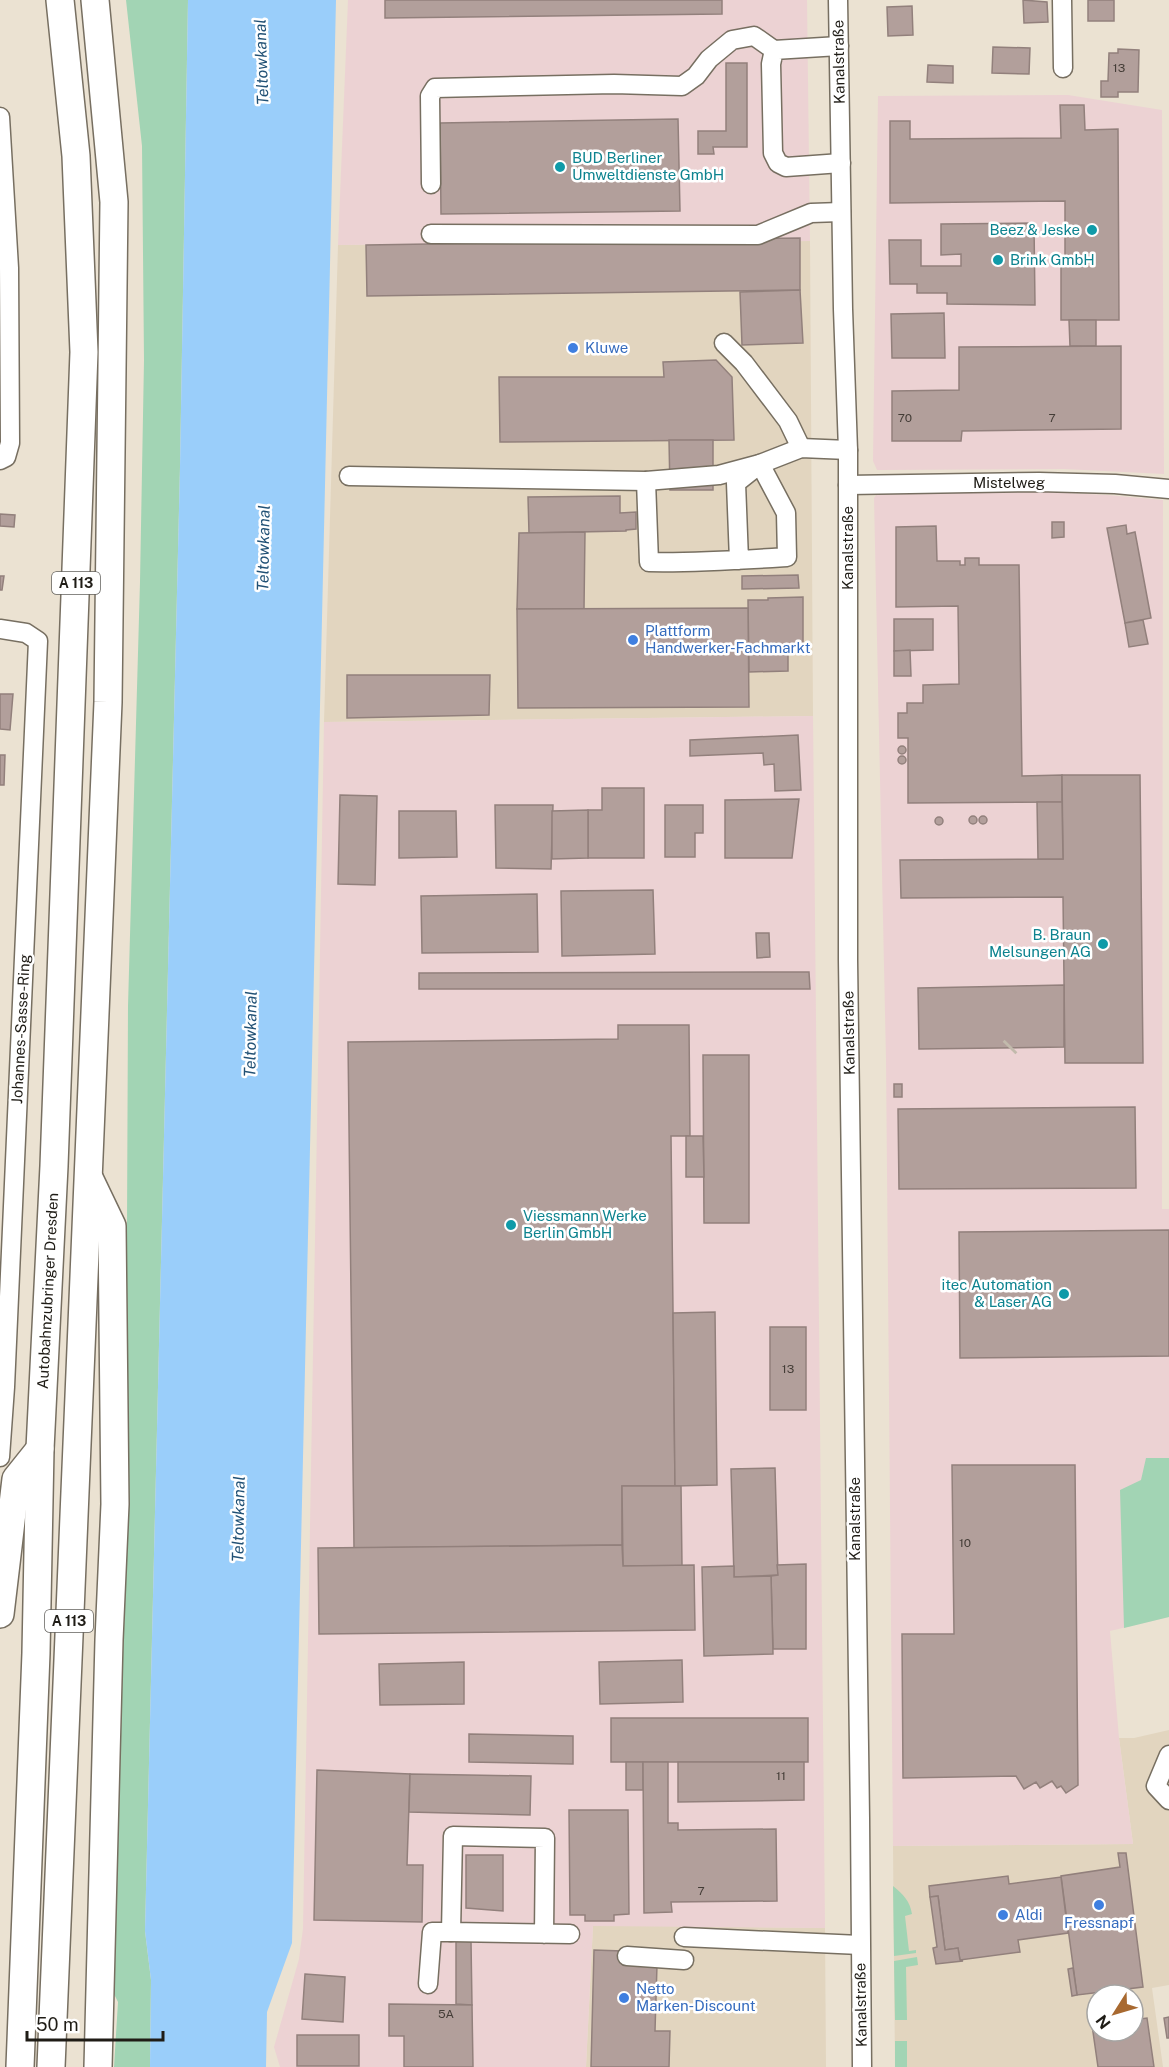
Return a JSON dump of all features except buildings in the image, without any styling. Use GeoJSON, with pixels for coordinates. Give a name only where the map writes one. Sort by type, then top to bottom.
{"type":"FeatureCollection","features":[{"type":"Feature","properties":{"kind":"highway","name":"Autobahnzubringer Dresden"},"geometry":{"type":"LineString","coordinates":[[40,1449],[55,1132],[84,352],[76,156],[60,0]]}},
{"type":"Feature","properties":{"kind":"highway","name":"A 113"},"geometry":{"type":"LineString","coordinates":[[51,2067],[108,702],[114,202],[96,0]]}},
{"type":"Feature","properties":{"kind":"highway"},"geometry":{"type":"LineString","coordinates":[[88,1175],[112,1226],[115,1504],[108,1664],[98,2067]]}},
{"type":"Feature","properties":{"kind":"highway","name":"A 113"},"geometry":{"type":"LineString","coordinates":[[20,2067],[36,1653],[40,1449]]}},
{"type":"Feature","properties":{"kind":"highway"},"geometry":{"type":"LineString","coordinates":[[0,1614],[16,1479],[40,1449]]}},
{"type":"Feature","properties":{"kind":"street","name":"Kanalstraße"},"geometry":{"type":"LineString","coordinates":[[838,0],[848,450],[848,960],[862,2067]]}},
{"type":"Feature","properties":{"kind":"street"},"geometry":{"type":"LineString","coordinates":[[1062,0],[1063,68]]}},
{"type":"Feature","properties":{"kind":"street"},"geometry":{"type":"LineString","coordinates":[[431,184],[430,96],[435,88],[614,84],[682,86],[696,76],[709,58],[732,40],[754,36],[774,50],[839,46]]}},
{"type":"Feature","properties":{"kind":"street"},"geometry":{"type":"LineString","coordinates":[[774,50],[771,64],[773,153],[777,163],[786,167],[841,163]]}},
{"type":"Feature","properties":{"kind":"street"},"geometry":{"type":"LineString","coordinates":[[0,117],[9,267],[10,443],[6,457],[0,460]]}},
{"type":"Feature","properties":{"kind":"street"},"geometry":{"type":"LineString","coordinates":[[431,234],[758,235],[811,213],[841,212]]}},
{"type":"Feature","properties":{"kind":"street"},"geometry":{"type":"LineString","coordinates":[[724,342],[744,363],[788,421],[801,448]]}},
{"type":"Feature","properties":{"kind":"street"},"geometry":{"type":"LineString","coordinates":[[349,476],[646,481],[719,475],[760,464],[801,448],[848,450]]}},
{"type":"Feature","properties":{"kind":"street"},"geometry":{"type":"LineString","coordinates":[[739,560],[736,483],[760,464]]}},
{"type":"Feature","properties":{"kind":"street"},"geometry":{"type":"LineString","coordinates":[[646,481],[649,562],[787,557],[786,513],[760,464]]}},
{"type":"Feature","properties":{"kind":"street","name":"Mistelweg"},"geometry":{"type":"LineString","coordinates":[[848,485],[1039,482],[1115,484],[1169,489]]}},
{"type":"Feature","properties":{"kind":"street","name":"Johannes-Sasse-Ring"},"geometry":{"type":"LineString","coordinates":[[0,629],[26,633],[38,641],[0,1457]]}},
{"type":"Feature","properties":{"kind":"street"},"geometry":{"type":"LineString","coordinates":[[1169,1755],[1156,1785],[1169,1800]]}},
{"type":"Feature","properties":{"kind":"street"},"geometry":{"type":"LineString","coordinates":[[451,1932],[453,1836],[464,1836],[545,1838],[544,1934]]}},
{"type":"Feature","properties":{"kind":"street"},"geometry":{"type":"LineString","coordinates":[[428,1984],[432,1932],[570,1934]]}},
{"type":"Feature","properties":{"kind":"street"},"geometry":{"type":"LineString","coordinates":[[684,1937],[860,1945]]}},
{"type":"Feature","properties":{"kind":"street"},"geometry":{"type":"LineString","coordinates":[[627,1956],[684,1960]]}},
{"type":"Feature","properties":{"kind":"shaded area"},"geometry":{"type":"Polygon","coordinates":[[[348,0],[807,0],[810,241],[338,245],[348,0]]]}},
{"type":"Feature","properties":{"kind":"shaded area"},"geometry":{"type":"Polygon","coordinates":[[[1068,95],[1162,110],[1164,474],[1064,469],[877,470],[873,461],[878,96],[1068,95]]]}},
{"type":"Feature","properties":{"kind":"shaded area"},"geometry":{"type":"Polygon","coordinates":[[[810,241],[813,716],[324,722],[338,245],[810,241]]]}},
{"type":"Feature","properties":{"kind":"shaded area"},"geometry":{"type":"Polygon","coordinates":[[[1047,492],[1163,500],[1162,1209],[1169,1209],[1169,1617],[1110,1631],[1119,1738],[1133,1844],[893,1846],[886,1059],[874,498],[877,494],[1047,492]]]}},
{"type":"Feature","properties":{"kind":"shaded area"},"geometry":{"type":"Polygon","coordinates":[[[813,716],[825,1928],[593,1926],[586,2067],[280,2067],[274,2047],[299,1959],[303,1929],[324,722],[813,716]]]}},
{"type":"Feature","properties":{"kind":"shaded area"},"geometry":{"type":"Polygon","coordinates":[[[1169,1730],[1169,1985],[1152,1988],[1163,2067],[895,2067],[893,1846],[1133,1844],[1119,1738],[1134,1738],[1169,1730]]]}},
{"type":"Feature","properties":{"kind":"shaded area"},"geometry":{"type":"Polygon","coordinates":[[[593,1925],[825,1928],[826,2067],[586,2067],[593,1925]]]}},
{"type":"Feature","properties":{"kind":"green space"},"geometry":{"type":"Polygon","coordinates":[[[126,0],[188,0],[180,467],[145,1931],[151,1980],[150,2067],[114,2067],[118,2002],[109,1984],[126,1447],[128,1006],[144,360],[142,146],[126,0]]]}},
{"type":"Feature","properties":{"kind":"green space"},"geometry":{"type":"Polygon","coordinates":[[[1146,1458],[1169,1458],[1169,1617],[1124,1628],[1120,1490],[1141,1480],[1146,1458]]]}},
{"type":"Feature","properties":{"kind":"green space"},"geometry":{"type":"Polygon","coordinates":[[[893,1886],[910,1905],[912,1914],[905,1916],[909,1951],[916,1950],[916,1953],[894,1956],[893,1886]]]}},
{"type":"Feature","properties":{"kind":"green space"},"geometry":{"type":"Polygon","coordinates":[[[917,1957],[918,1965],[906,1967],[907,2020],[895,2020],[894,1961],[917,1957]]]}},
{"type":"Feature","properties":{"kind":"green space"},"geometry":{"type":"Polygon","coordinates":[[[895,2041],[907,2041],[907,2067],[895,2067],[895,2041]]]}},
{"type":"Feature","properties":{"kind":"water","name":"Teltowkanal"},"geometry":{"type":"Polygon","coordinates":[[[188,0],[336,0],[292,1943],[267,2012],[266,2067],[150,2067],[151,1980],[145,1931],[180,467],[188,0]]]}},
{"type":"Feature","properties":{"kind":"place","name":"BUD Berliner Umweltdienste GmbH"},"geometry":{"type":"Point","coordinates":[560,167]}},
{"type":"Feature","properties":{"kind":"place","name":"Beez & Jeske"},"geometry":{"type":"Point","coordinates":[1092,230]}},
{"type":"Feature","properties":{"kind":"place","name":"Brink GmbH"},"geometry":{"type":"Point","coordinates":[998,260]}},
{"type":"Feature","properties":{"kind":"place","name":"Kluwe"},"geometry":{"type":"Point","coordinates":[573,348]}},
{"type":"Feature","properties":{"kind":"place","name":"Plattform Handwerker-Fachmarkt"},"geometry":{"type":"Point","coordinates":[633,640]}},
{"type":"Feature","properties":{"kind":"place","name":"B. Braun Melsungen AG"},"geometry":{"type":"Point","coordinates":[1103,944]}},
{"type":"Feature","properties":{"kind":"place","name":"Viessmann Werke Berlin GmbH"},"geometry":{"type":"Point","coordinates":[511,1225]}},
{"type":"Feature","properties":{"kind":"place","name":"itec Automation & Laser AG"},"geometry":{"type":"Point","coordinates":[1064,1294]}},
{"type":"Feature","properties":{"kind":"place","name":"Fressnapf"},"geometry":{"type":"Point","coordinates":[1099,1905]}},
{"type":"Feature","properties":{"kind":"place","name":"Aldi"},"geometry":{"type":"Point","coordinates":[1003,1915]}},
{"type":"Feature","properties":{"kind":"place","name":"Netto Marken-Discount"},"geometry":{"type":"Point","coordinates":[624,1998]}}]}
